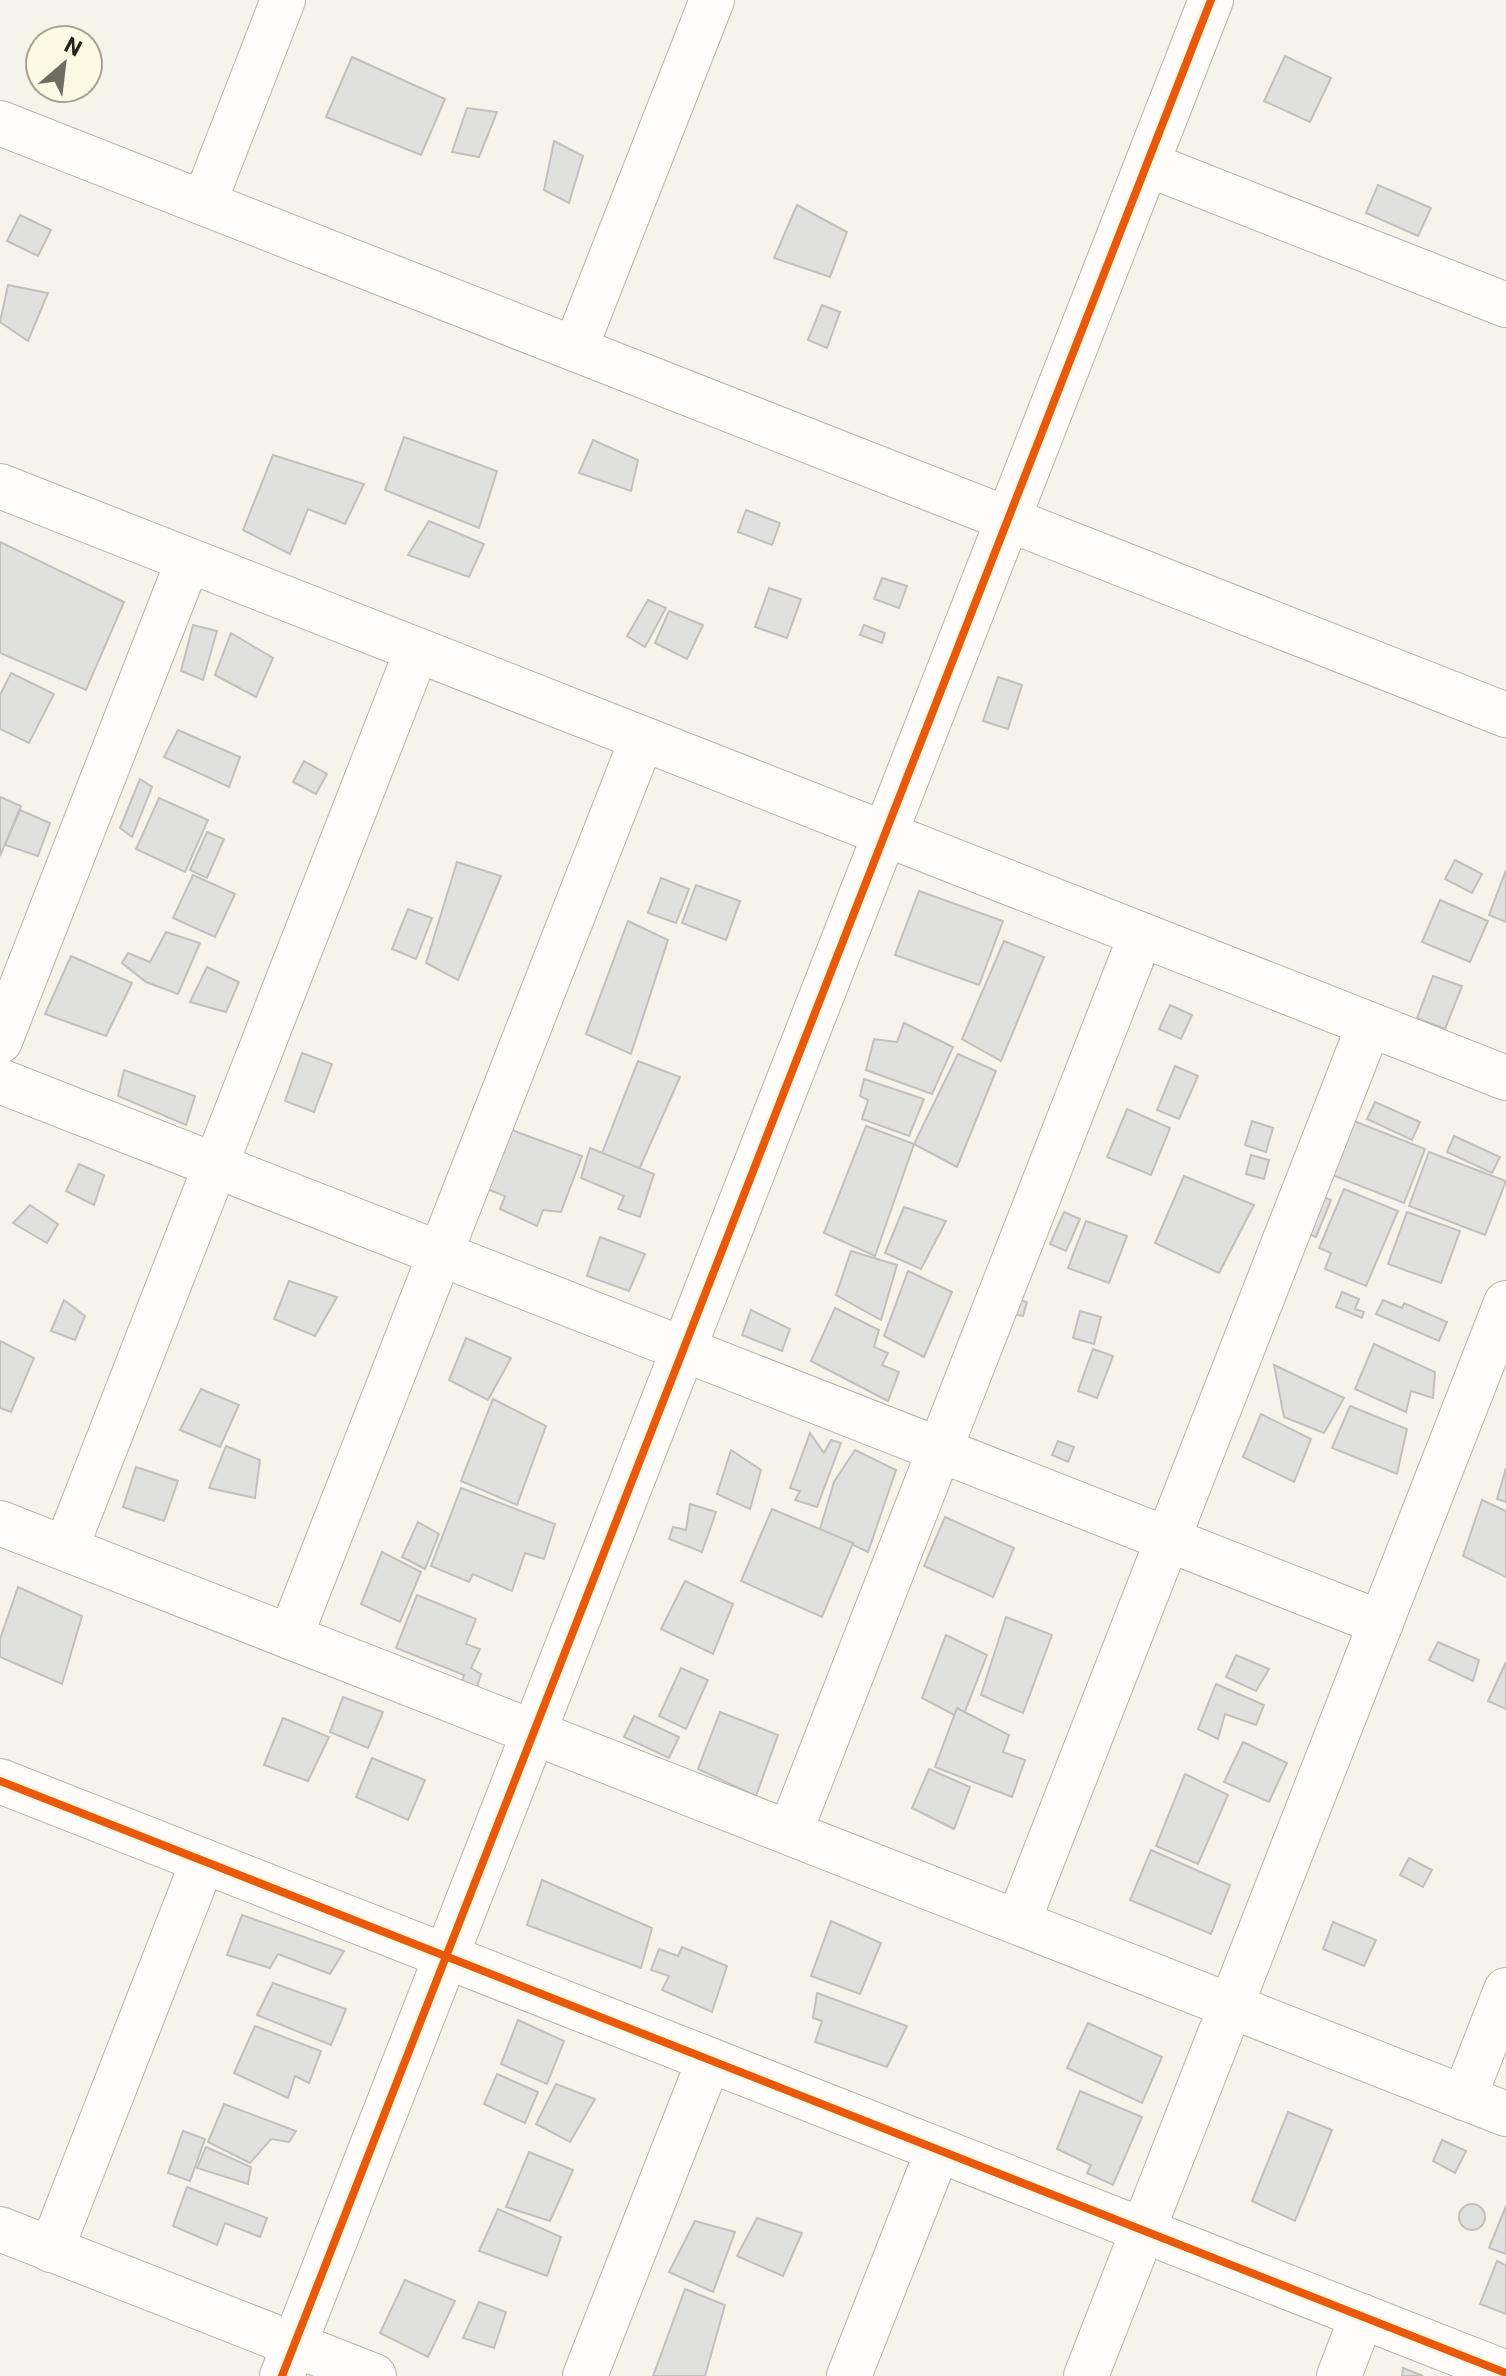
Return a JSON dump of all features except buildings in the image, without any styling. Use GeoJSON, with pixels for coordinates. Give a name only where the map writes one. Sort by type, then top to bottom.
{"type":"FeatureCollection","features":[{"type":"Feature","properties":{"kind":"street"},"geometry":{"type":"LineString","coordinates":[[204,203],[283,0]]}},
{"type":"Feature","properties":{"kind":"street"},"geometry":{"type":"LineString","coordinates":[[575,349],[712,0]]}},
{"type":"Feature","properties":{"kind":"street"},"geometry":{"type":"LineString","coordinates":[[288,2360],[1211,0]]}},
{"type":"Feature","properties":{"kind":"street"},"geometry":{"type":"LineString","coordinates":[[0,123],[1506,715]]}},
{"type":"Feature","properties":{"kind":"street"},"geometry":{"type":"LineString","coordinates":[[1147,164],[1506,305]]}},
{"type":"Feature","properties":{"kind":"street"},"geometry":{"type":"LineString","coordinates":[[0,486],[1506,1078]]}},
{"type":"Feature","properties":{"kind":"street"},"geometry":{"type":"LineString","coordinates":[[0,1041],[188,561]]}},
{"type":"Feature","properties":{"kind":"street"},"geometry":{"type":"LineString","coordinates":[[66,1548],[417,650]]}},
{"type":"Feature","properties":{"kind":"street"},"geometry":{"type":"LineString","coordinates":[[290,1637],[642,739]]}},
{"type":"Feature","properties":{"kind":"street"},"geometry":{"type":"LineString","coordinates":[[790,1832],[1141,935]]}},
{"type":"Feature","properties":{"kind":"street"},"geometry":{"type":"LineString","coordinates":[[1018,1922],[1369,1025]]}},
{"type":"Feature","properties":{"kind":"street"},"geometry":{"type":"LineString","coordinates":[[0,1081],[1381,1623]]}},
{"type":"Feature","properties":{"kind":"street"},"geometry":{"type":"LineString","coordinates":[[1086,2376],[1506,1303]]}},
{"type":"Feature","properties":{"kind":"street"},"geometry":{"type":"LineString","coordinates":[[0,1523],[1506,2114]]}},
{"type":"Feature","properties":{"kind":"street"},"geometry":{"type":"LineString","coordinates":[[0,1781],[1506,2373]]}},
{"type":"Feature","properties":{"kind":"street"},"geometry":{"type":"LineString","coordinates":[[51,2250],[203,1861]]}},
{"type":"Feature","properties":{"kind":"street"},"geometry":{"type":"LineString","coordinates":[[1464,2098],[1506,1990]]}},
{"type":"Feature","properties":{"kind":"street"},"geometry":{"type":"LineString","coordinates":[[585,2376],[709,2060]]}},
{"type":"Feature","properties":{"kind":"street"},"geometry":{"type":"LineString","coordinates":[[849,2376],[938,2150]]}},
{"type":"Feature","properties":{"kind":"street"},"geometry":{"type":"LineString","coordinates":[[0,2229],[288,2360],[374,2376]]}},
{"type":"Feature","properties":{"kind":"street"},"geometry":{"type":"LineString","coordinates":[[1339,2376],[1362,2316]]}},
{"type":"Feature","properties":{"kind":"cycle path"},"geometry":{"type":"LineString","coordinates":[[282,2376],[1211,0]]}},
{"type":"Feature","properties":{"kind":"cycle path"},"geometry":{"type":"LineString","coordinates":[[0,1781],[1506,2373]]}}]}
